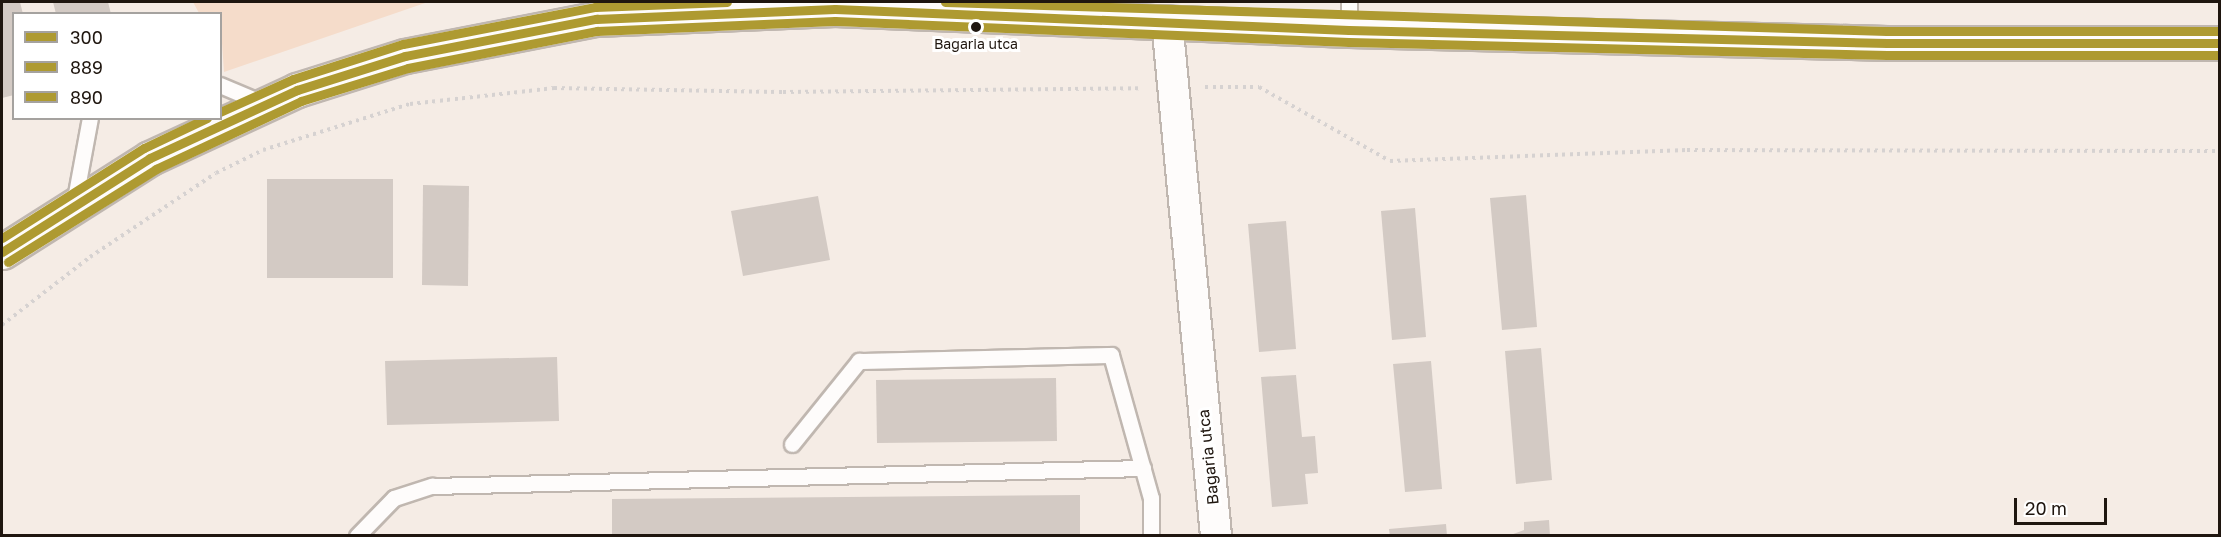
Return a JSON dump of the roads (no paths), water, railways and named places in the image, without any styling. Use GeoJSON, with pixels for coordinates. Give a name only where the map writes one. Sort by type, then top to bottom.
{"type":"FeatureCollection","features":[{"type":"Feature","properties":{"kind":"main road"},"geometry":{"type":"LineString","coordinates":[[2,252],[150,158],[265,104],[405,56],[596,19],[835,9],[1167,21],[1349,16],[1887,43],[2220,43]]}},
{"type":"Feature","properties":{"kind":"street","name":"Bagaria utca"},"geometry":{"type":"LineString","coordinates":[[1167,21],[1216,536]]}},
{"type":"Feature","properties":{"kind":"lane"},"geometry":{"type":"LineString","coordinates":[[222,86],[265,104]]}},
{"type":"Feature","properties":{"kind":"lane"},"geometry":{"type":"LineString","coordinates":[[74,205],[90,120]]}},
{"type":"Feature","properties":{"kind":"lane"},"geometry":{"type":"LineString","coordinates":[[792,444],[859,361],[1111,355],[1151,498],[1151,536]]}},
{"type":"Feature","properties":{"kind":"lane"},"geometry":{"type":"LineString","coordinates":[[357,536],[394,498],[432,486],[1143,468]]}},
{"type":"Feature","properties":{"kind":"place","name":"Bagaria utca"},"geometry":{"type":"Point","coordinates":[976,27]}}]}
